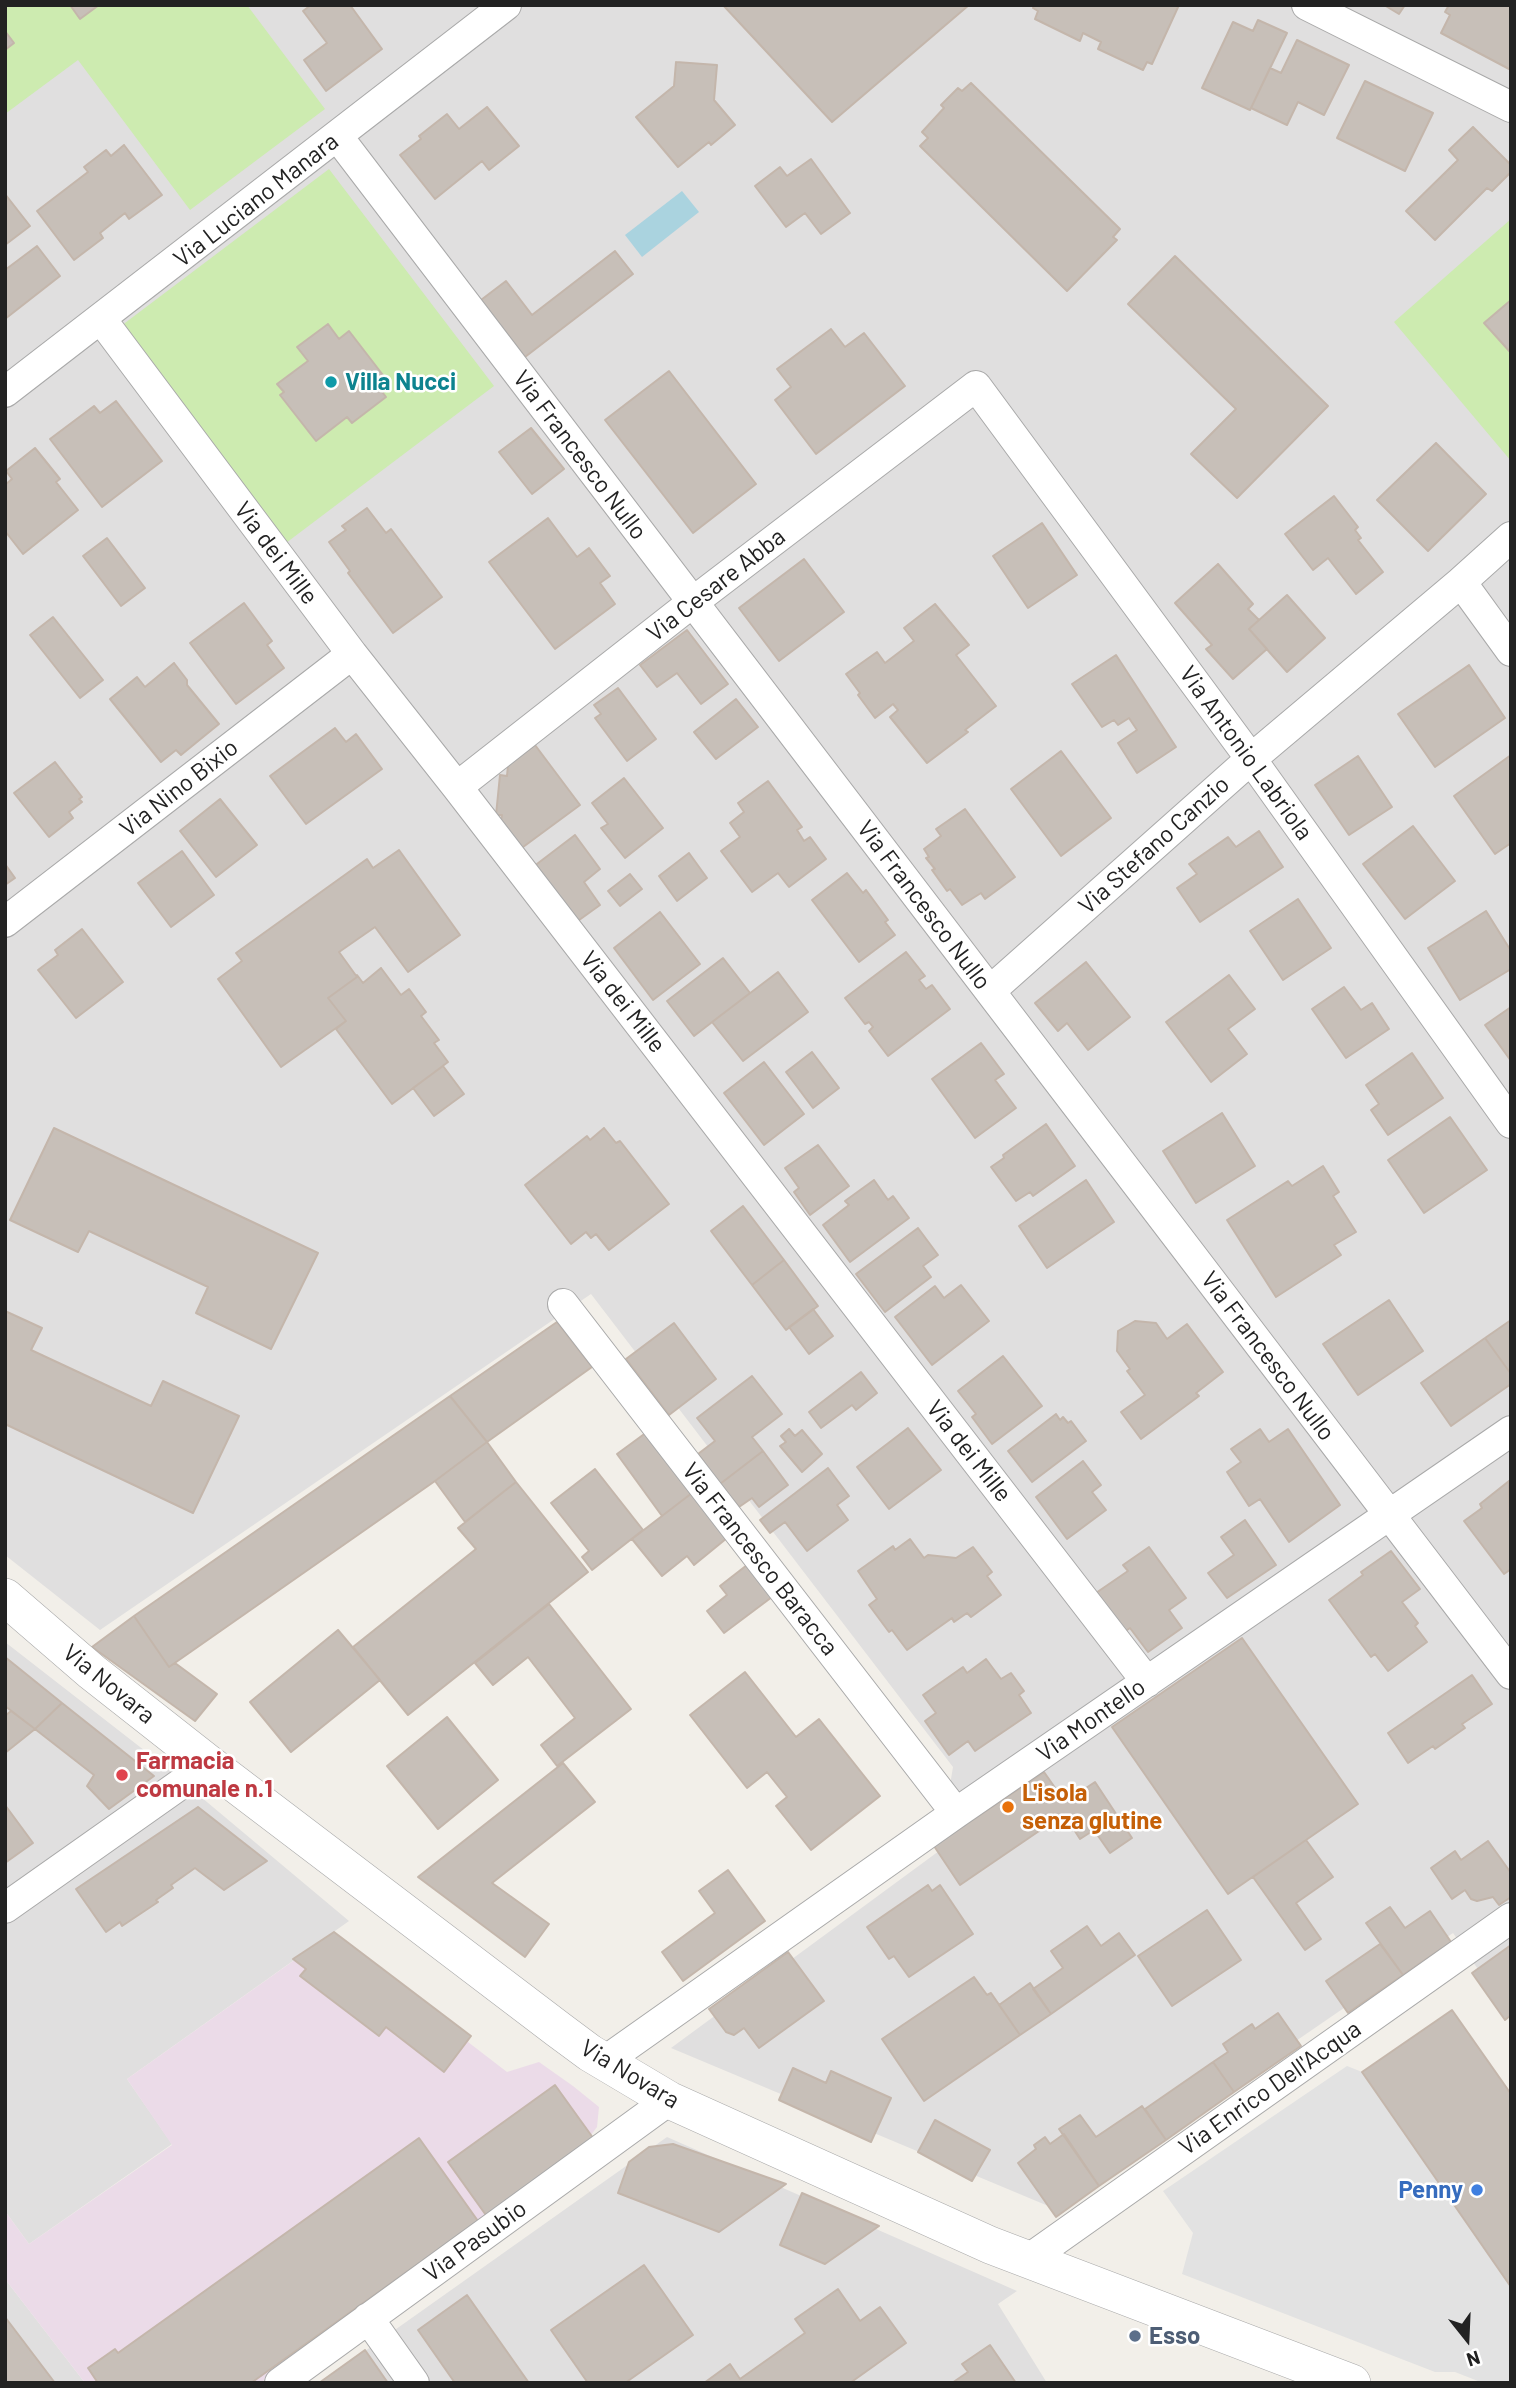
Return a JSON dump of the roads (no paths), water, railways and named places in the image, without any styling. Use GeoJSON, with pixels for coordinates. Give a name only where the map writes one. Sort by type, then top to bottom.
{"type":"FeatureCollection","features":[{"type":"Feature","properties":{"kind":"street","name":"Via Luciano Manara"},"geometry":{"type":"LineString","coordinates":[[5,392],[506,5]]}},
{"type":"Feature","properties":{"kind":"street"},"geometry":{"type":"LineString","coordinates":[[1307,5],[1511,107]]}},
{"type":"Feature","properties":{"kind":"street","name":"Via Francesco Nullo"},"geometry":{"type":"LineString","coordinates":[[338,137],[1511,1674]]}},
{"type":"Feature","properties":{"kind":"street","name":"Via dei Mille"},"geometry":{"type":"LineString","coordinates":[[101,320],[352,654],[1147,1682]]}},
{"type":"Feature","properties":{"kind":"street","name":"Via Cesare Abba"},"geometry":{"type":"LineString","coordinates":[[457,787],[693,602],[976,386]]}},
{"type":"Feature","properties":{"kind":"street","name":"Via Antonio Labriola"},"geometry":{"type":"LineString","coordinates":[[976,386],[1251,759],[1511,1123]]}},
{"type":"Feature","properties":{"kind":"street","name":"Via Stefano Canzio"},"geometry":{"type":"LineString","coordinates":[[990,991],[1251,759],[1511,537]]}},
{"type":"Feature","properties":{"kind":"street"},"geometry":{"type":"LineString","coordinates":[[1461,582],[1511,652]]}},
{"type":"Feature","properties":{"kind":"street","name":"Via Nino Bixio"},"geometry":{"type":"LineString","coordinates":[[5,922],[352,654]]}},
{"type":"Feature","properties":{"kind":"street","name":"Via Francesco Baracca"},"geometry":{"type":"LineString","coordinates":[[563,1304],[957,1813]]}},
{"type":"Feature","properties":{"kind":"street","name":"Via Montello"},"geometry":{"type":"LineString","coordinates":[[605,2061],[1388,1513],[1511,1431]]}},
{"type":"Feature","properties":{"kind":"street","name":"Via Novara"},"geometry":{"type":"LineString","coordinates":[[5,1597],[92,1672],[209,1764],[559,2030],[669,2100],[990,2245],[1327,2379]]}},
{"type":"Feature","properties":{"kind":"street"},"geometry":{"type":"LineString","coordinates":[[5,1908],[209,1764]]}},
{"type":"Feature","properties":{"kind":"street","name":"Via Enrico Dell'Acqua"},"geometry":{"type":"LineString","coordinates":[[1029,2259],[1511,1918]]}},
{"type":"Feature","properties":{"kind":"street","name":"Via Pasubio"},"geometry":{"type":"LineString","coordinates":[[280,2383],[669,2100]]}},
{"type":"Feature","properties":{"kind":"street"},"geometry":{"type":"LineString","coordinates":[[368,2318],[414,2383]]}},
{"type":"Feature","properties":{"kind":"water"},"geometry":{"type":"Polygon","coordinates":[[[682,191],[699,212],[642,257],[625,235],[682,191]]]}},
{"type":"Feature","properties":{"kind":"place","name":"Villa Nucci"},"geometry":{"type":"Point","coordinates":[331,382]}},
{"type":"Feature","properties":{"kind":"place","name":"Farmacia comunale n.1"},"geometry":{"type":"Point","coordinates":[122,1775]}},
{"type":"Feature","properties":{"kind":"place","name":"L'isola senza glutine"},"geometry":{"type":"Point","coordinates":[1008,1807]}},
{"type":"Feature","properties":{"kind":"place","name":"Penny"},"geometry":{"type":"Point","coordinates":[1477,2190]}},
{"type":"Feature","properties":{"kind":"place","name":"Esso"},"geometry":{"type":"Point","coordinates":[1135,2336]}}]}
